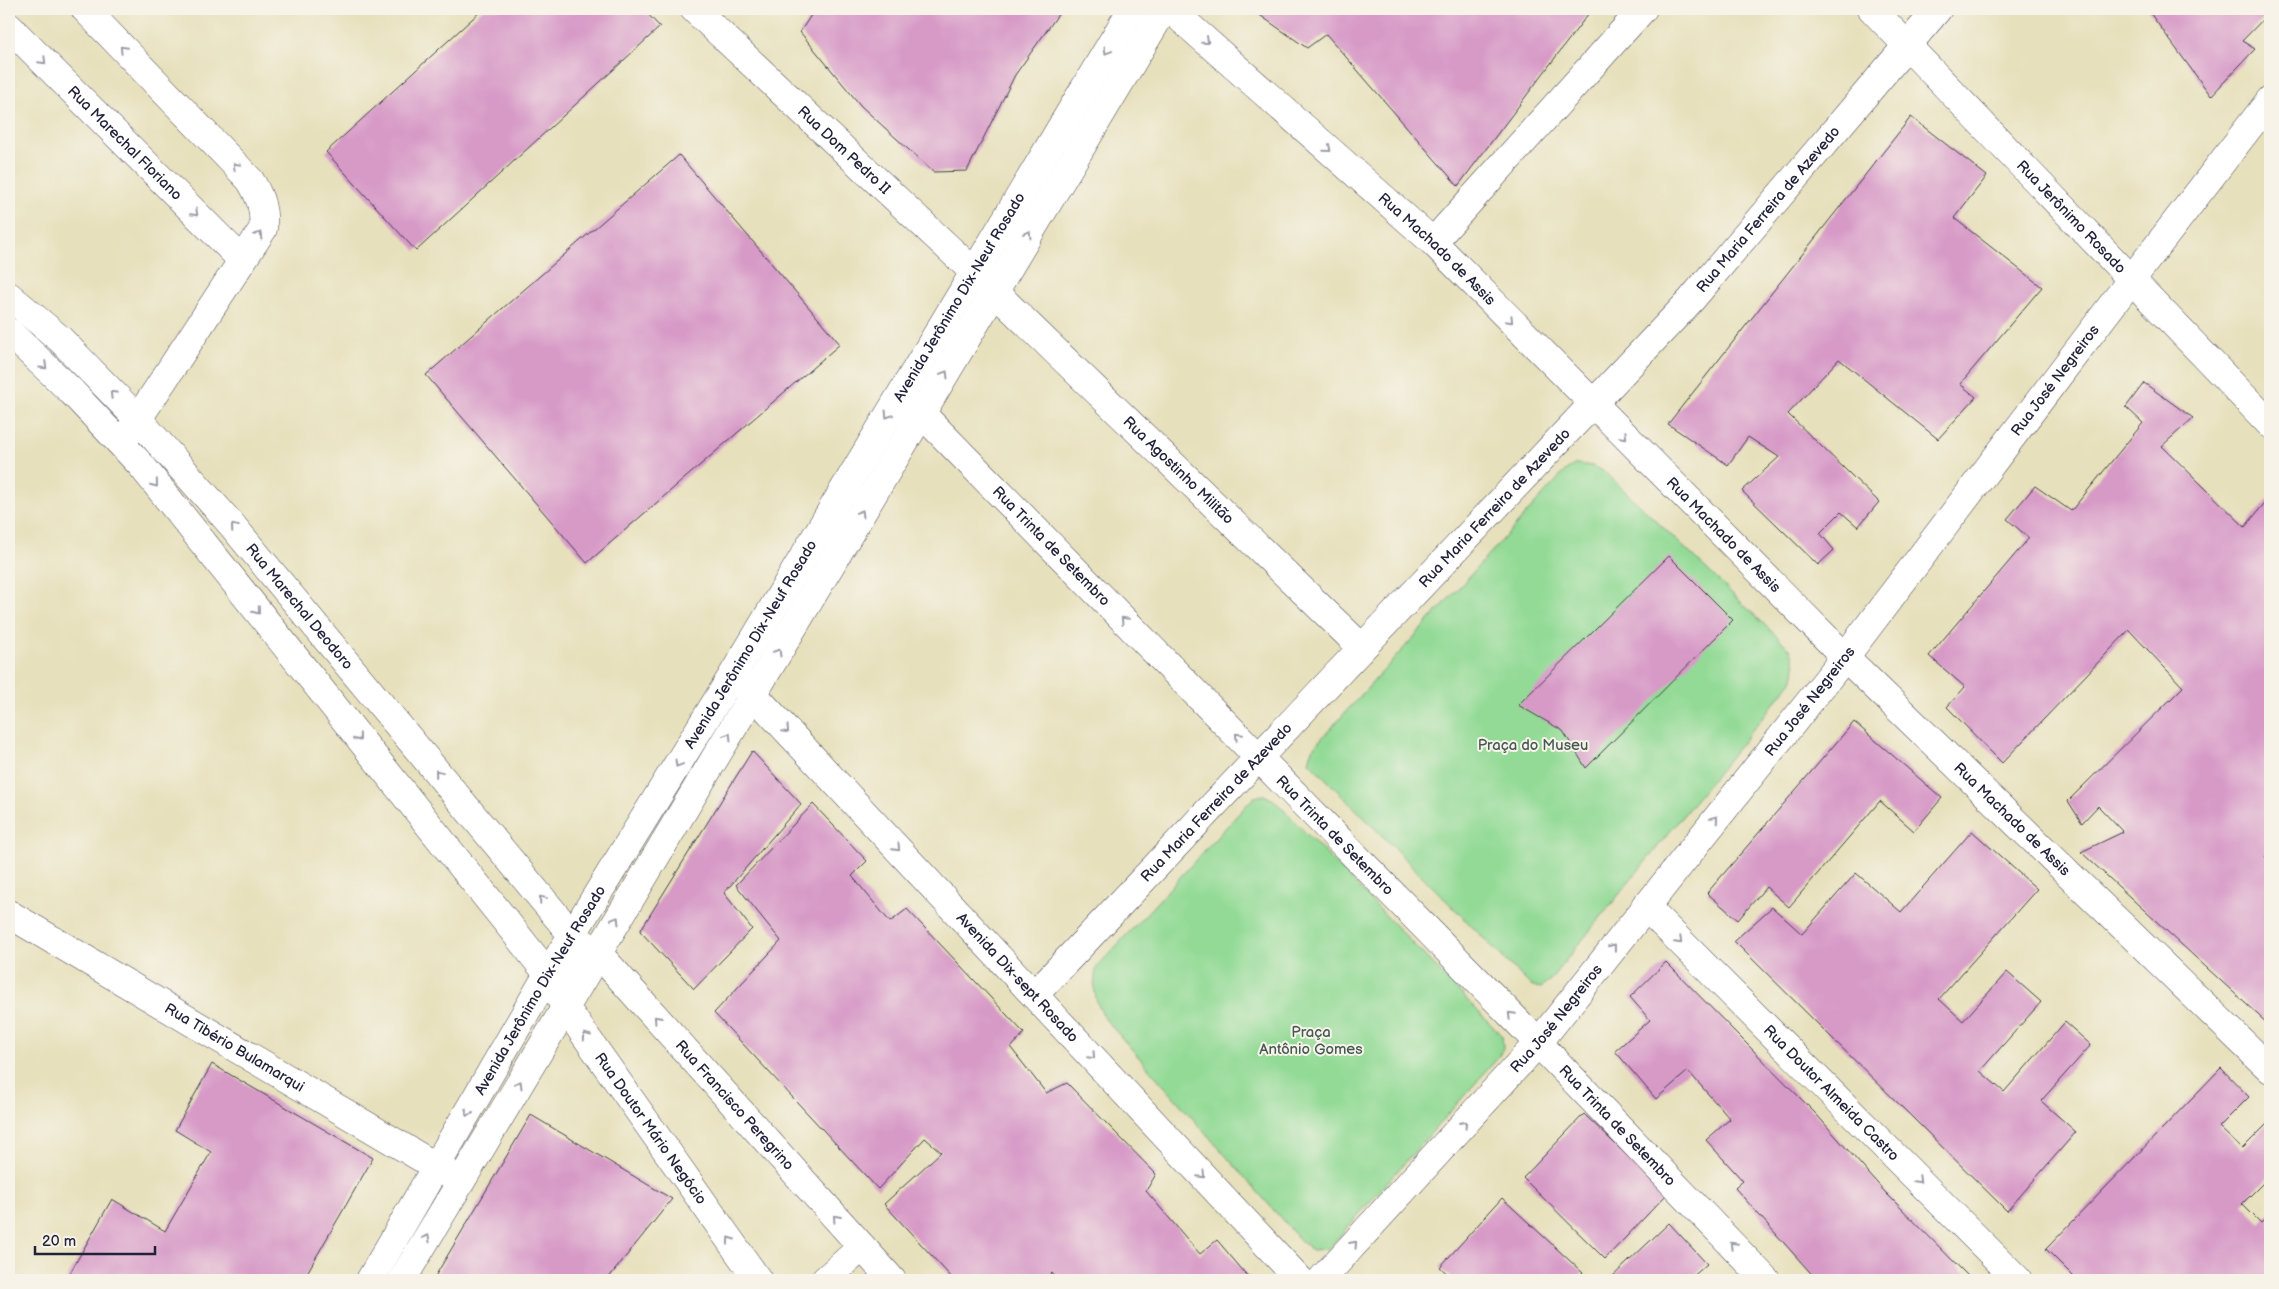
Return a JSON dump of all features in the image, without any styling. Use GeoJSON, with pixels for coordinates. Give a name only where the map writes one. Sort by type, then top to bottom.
{"type":"FeatureCollection","features":[{"type":"Feature","properties":{"kind":"street"},"geometry":{"type":"LineString","coordinates":[[85,9],[250,180],[258,192],[263,206],[264,217],[263,229],[121,444]]}},
{"type":"Feature","properties":{"kind":"street","name":"Rua Dom Pedro II"},"geometry":{"type":"LineString","coordinates":[[694,9],[994,291]]}},
{"type":"Feature","properties":{"kind":"street","name":"Avenida Jerônimo Dix-Neuf Rosado"},"geometry":{"type":"LineString","coordinates":[[370,1280],[548,974],[732,676],[1132,9]]}},
{"type":"Feature","properties":{"kind":"street","name":"Avenida Jerônimo Dix-Neuf Rosado"},"geometry":{"type":"LineString","coordinates":[[402,1280],[1164,9]]}},
{"type":"Feature","properties":{"kind":"street","name":"Rua Machado de Assis"},"geometry":{"type":"LineString","coordinates":[[1170,9],[1433,242],[1845,658],[2270,1069]]}},
{"type":"Feature","properties":{"kind":"street"},"geometry":{"type":"LineString","coordinates":[[1433,242],[1643,9]]}},
{"type":"Feature","properties":{"kind":"street","name":"Rua Jerônimo Rosado"},"geometry":{"type":"LineString","coordinates":[[1872,9],[2270,424]]}},
{"type":"Feature","properties":{"kind":"street","name":"Rua Maria Ferreira de Azevedo"},"geometry":{"type":"LineString","coordinates":[[1035,994],[1691,300],[1938,9]]}},
{"type":"Feature","properties":{"kind":"street","name":"Rua Marechal Floriano"},"geometry":{"type":"LineString","coordinates":[[9,27],[241,260]]}},
{"type":"Feature","properties":{"kind":"street","name":"Rua José Negreiros"},"geometry":{"type":"LineString","coordinates":[[1321,1280],[1538,1043],[1645,906],[1845,658],[2131,280],[2270,100]]}},
{"type":"Feature","properties":{"kind":"street","name":"Rua Agostinho Militão"},"geometry":{"type":"LineString","coordinates":[[994,291],[1362,648]]}},
{"type":"Feature","properties":{"kind":"street","name":"Rua Marechal Deodoro"},"geometry":{"type":"LineString","coordinates":[[9,296],[60,339],[138,419],[231,524],[573,936]]}},
{"type":"Feature","properties":{"kind":"street"},"geometry":{"type":"LineString","coordinates":[[9,332],[72,392],[141,465],[548,974]]}},
{"type":"Feature","properties":{"kind":"street","name":"Rua Trinta de Setembro"},"geometry":{"type":"LineString","coordinates":[[902,391],[921,413],[1538,1043],[1766,1280]]}},
{"type":"Feature","properties":{"kind":"street","name":"Avenida Dix-sept Rosado"},"geometry":{"type":"LineString","coordinates":[[732,676],[753,694],[1300,1280]]}},
{"type":"Feature","properties":{"kind":"street","name":"Rua Doutor Almeida Castro"},"geometry":{"type":"LineString","coordinates":[[1645,906],[2018,1280]]}},
{"type":"Feature","properties":{"kind":"street","name":"Rua Tibério Bulamarqui"},"geometry":{"type":"LineString","coordinates":[[9,914],[460,1181]]}},
{"type":"Feature","properties":{"kind":"street"},"geometry":{"type":"LineString","coordinates":[[565,1007],[573,936]]}},
{"type":"Feature","properties":{"kind":"street","name":"Rua Francisco Peregrino"},"geometry":{"type":"LineString","coordinates":[[573,936],[597,952],[892,1280]]}},
{"type":"Feature","properties":{"kind":"street","name":"Rua Doutor Mário Negócio"},"geometry":{"type":"LineString","coordinates":[[548,974],[565,1007],[758,1280]]}},
{"type":"Feature","properties":{"kind":"street"},"geometry":{"type":"LineString","coordinates":[[825,1280],[862,1247]]}},
{"type":"Feature","properties":{"kind":"green space","name":"Praça do Museu"},"geometry":{"type":"Polygon","coordinates":[[[1576,464],[1592,466],[1605,472],[1790,649],[1795,669],[1792,681],[1549,981],[1541,988],[1531,986],[1309,762],[1312,749],[1566,470],[1576,464]]]}},
{"type":"Feature","properties":{"kind":"green space","name":"Praça Antônio Gomes"},"geometry":{"type":"Polygon","coordinates":[[[1264,795],[1274,800],[1502,1036],[1503,1048],[1496,1060],[1328,1249],[1312,1250],[1300,1240],[1106,1020],[1095,995],[1096,968],[1254,797],[1264,795]]]}},
{"type":"Feature","properties":{"kind":"building"},"geometry":{"type":"Polygon","coordinates":[[[483,9],[643,9],[660,27],[416,251],[326,152],[483,9]]]}},
{"type":"Feature","properties":{"kind":"building"},"geometry":{"type":"Polygon","coordinates":[[[815,9],[1062,9],[1015,75],[967,171],[933,172],[861,106],[800,32],[815,9]]]}},
{"type":"Feature","properties":{"kind":"building"},"geometry":{"type":"Polygon","coordinates":[[[1251,9],[1592,9],[1458,186],[1326,34],[1307,48],[1251,9]]]}},
{"type":"Feature","properties":{"kind":"building"},"geometry":{"type":"Polygon","coordinates":[[[2147,9],[2270,9],[2270,12],[2242,41],[2255,49],[2211,96],[2147,9]]]}},
{"type":"Feature","properties":{"kind":"building"},"geometry":{"type":"Polygon","coordinates":[[[1911,117],[1987,176],[1954,218],[2042,287],[1960,384],[1976,397],[1938,439],[1839,359],[1788,414],[1879,502],[1858,527],[1841,512],[1820,533],[1834,550],[1818,565],[1742,491],[1779,457],[1748,437],[1728,465],[1668,424],[1911,117]]]}},
{"type":"Feature","properties":{"kind":"building"},"geometry":{"type":"Polygon","coordinates":[[[679,155],[840,344],[587,563],[426,375],[679,155]]]}},
{"type":"Feature","properties":{"kind":"building"},"geometry":{"type":"Polygon","coordinates":[[[2144,383],[2193,418],[2162,446],[2245,527],[2268,499],[2270,501],[2270,852],[2265,857],[2270,861],[2270,1026],[2081,852],[2123,832],[2098,806],[2082,823],[2068,801],[2183,687],[2129,630],[2002,763],[1947,707],[1965,687],[1929,656],[2029,538],[2007,519],[2035,486],[2071,511],[2143,423],[2126,407],[2144,383]]]}},
{"type":"Feature","properties":{"kind":"building"},"geometry":{"type":"Polygon","coordinates":[[[1669,556],[1733,620],[1586,768],[1563,731],[1518,705],[1669,556]]]}},
{"type":"Feature","properties":{"kind":"building"},"geometry":{"type":"Polygon","coordinates":[[[1854,722],[1942,798],[1914,831],[1880,801],[1789,907],[1766,887],[1738,920],[1707,893],[1854,722]]]}},
{"type":"Feature","properties":{"kind":"building"},"geometry":{"type":"Polygon","coordinates":[[[752,751],[801,804],[724,893],[752,929],[694,989],[640,931],[752,751]]]}},
{"type":"Feature","properties":{"kind":"building"},"geometry":{"type":"Polygon","coordinates":[[[813,804],[867,861],[852,876],[890,922],[907,909],[1024,1033],[1011,1048],[1046,1093],[1067,1083],[1156,1174],[1146,1191],[1200,1254],[1217,1240],[1251,1280],[1058,1280],[1052,1273],[1045,1280],[954,1280],[884,1204],[941,1152],[925,1138],[878,1189],[714,1013],[781,941],[736,885],[813,804]]]}},
{"type":"Feature","properties":{"kind":"building"},"geometry":{"type":"Polygon","coordinates":[[[1972,831],[2037,889],[1939,999],[1963,1021],[2007,972],[2041,1002],[1980,1071],[2004,1092],[2065,1022],[2091,1045],[2041,1101],[2076,1132],[2007,1211],[1734,941],[1772,907],[1802,934],[1856,873],[1901,912],[1972,831]]]}},
{"type":"Feature","properties":{"kind":"building"},"geometry":{"type":"Polygon","coordinates":[[[1666,962],[1816,1114],[1885,1192],[1972,1280],[1817,1280],[1735,1188],[1743,1181],[1706,1140],[1730,1119],[1688,1071],[1656,1099],[1615,1051],[1650,1020],[1630,997],[1666,962]]]}},
{"type":"Feature","properties":{"kind":"building"},"geometry":{"type":"Polygon","coordinates":[[[212,1064],[373,1158],[303,1280],[66,1280],[112,1199],[165,1231],[211,1152],[175,1130],[212,1064]]]}},
{"type":"Feature","properties":{"kind":"building"},"geometry":{"type":"Polygon","coordinates":[[[2221,1068],[2249,1097],[2219,1127],[2242,1149],[2268,1123],[2270,1125],[2270,1176],[2242,1204],[2261,1223],[2270,1213],[2270,1280],[2077,1280],[2046,1249],[2221,1068]]]}},
{"type":"Feature","properties":{"kind":"building"},"geometry":{"type":"Polygon","coordinates":[[[1584,1114],[1667,1194],[1605,1259],[1523,1178],[1584,1114]]]}},
{"type":"Feature","properties":{"kind":"building"},"geometry":{"type":"Polygon","coordinates":[[[531,1115],[672,1199],[607,1280],[433,1280],[531,1115]]]}},
{"type":"Feature","properties":{"kind":"building"},"geometry":{"type":"Polygon","coordinates":[[[1502,1198],[1583,1273],[1576,1280],[1454,1280],[1440,1267],[1502,1198]]]}},
{"type":"Feature","properties":{"kind":"building"},"geometry":{"type":"Polygon","coordinates":[[[1669,1223],[1707,1264],[1689,1280],[1609,1280],[1669,1223]]]}}]}
